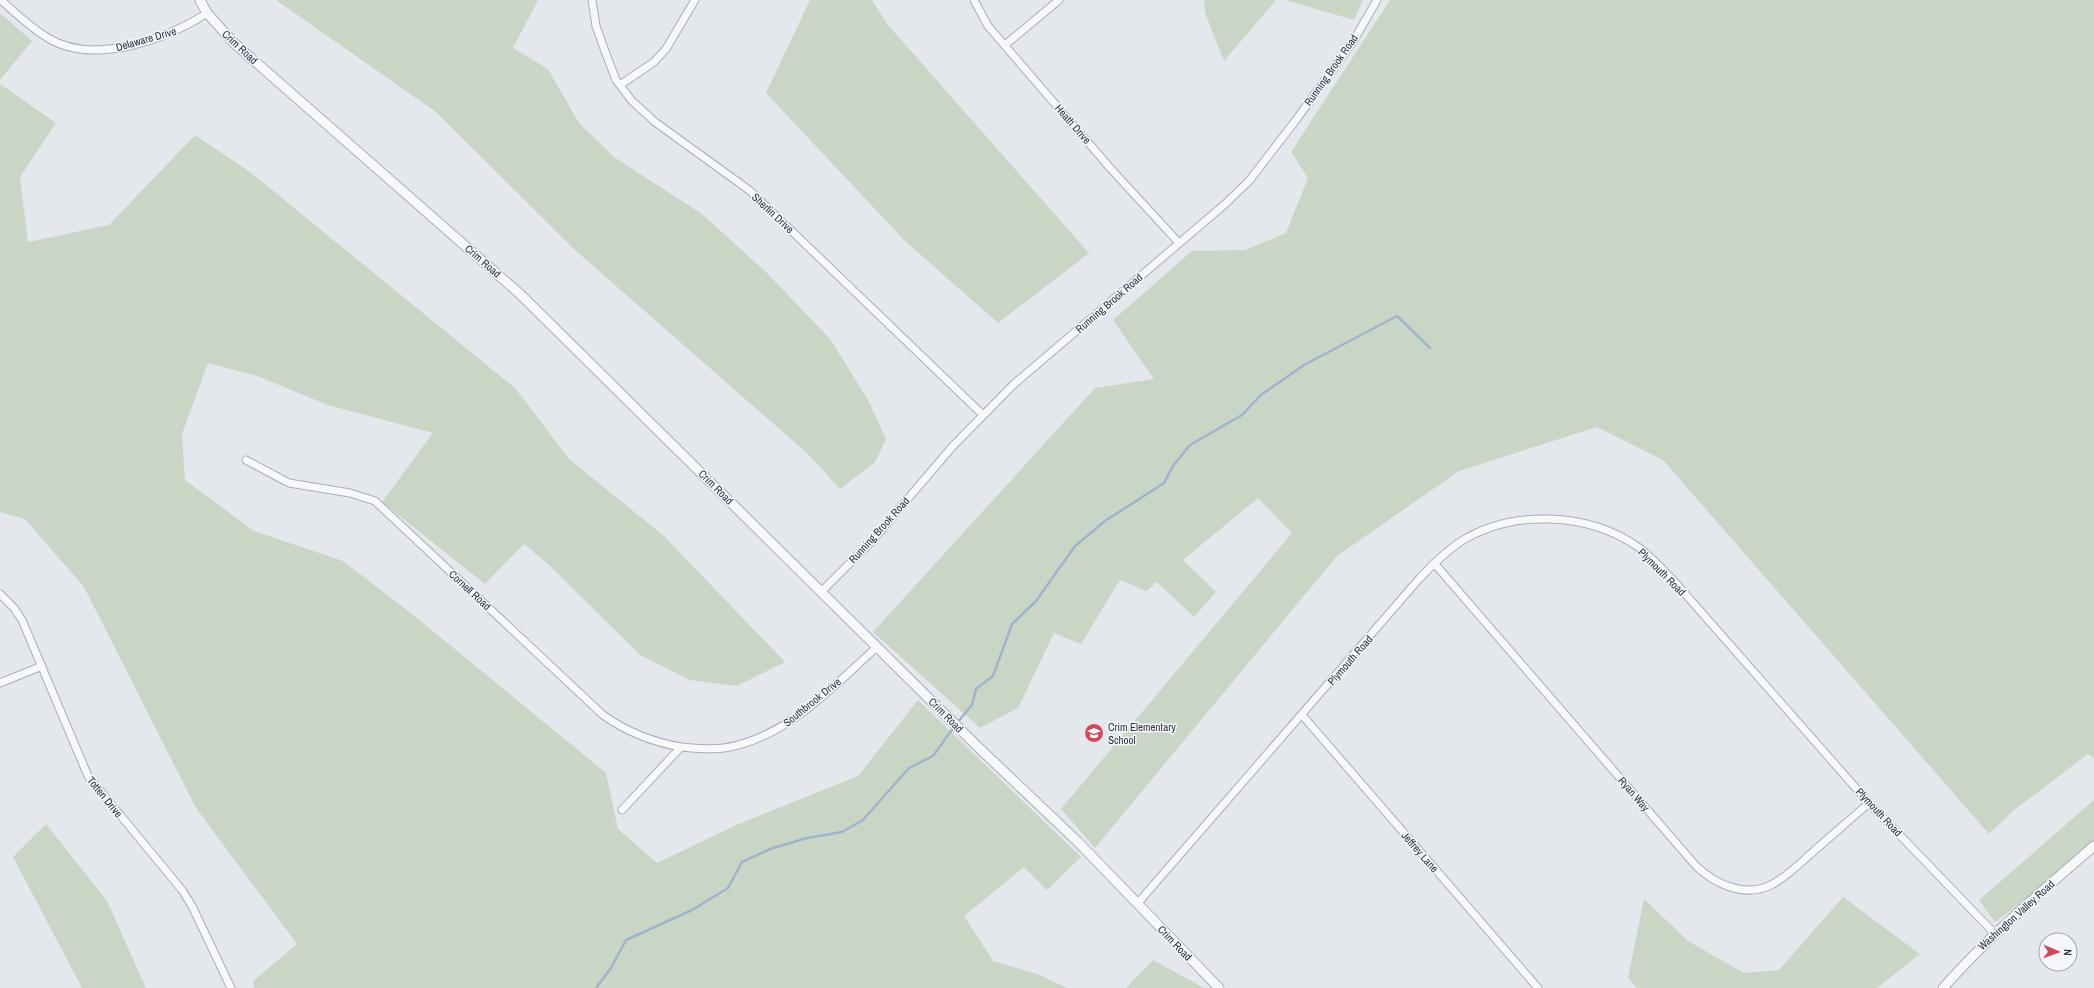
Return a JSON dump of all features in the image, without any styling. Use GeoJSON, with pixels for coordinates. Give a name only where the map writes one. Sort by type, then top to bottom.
{"type":"FeatureCollection","features":[{"type":"Feature","properties":{"kind":"street","name":"Delaware Drive"},"geometry":{"type":"LineString","coordinates":[[1,0],[49,39],[82,49],[113,49],[169,34],[185,27],[207,13]]}},
{"type":"Feature","properties":{"kind":"street","name":"Crim Road"},"geometry":{"type":"LineString","coordinates":[[200,0],[207,13],[234,44],[520,294],[944,714],[1078,842],[1219,988]]}},
{"type":"Feature","properties":{"kind":"street","name":"Sherlin Drive"},"geometry":{"type":"LineString","coordinates":[[592,0],[596,26],[606,54],[620,85],[643,113],[749,190],[982,415]]}},
{"type":"Feature","properties":{"kind":"street"},"geometry":{"type":"LineString","coordinates":[[620,85],[650,65],[666,49],[695,0]]}},
{"type":"Feature","properties":{"kind":"street","name":"Heath Drive"},"geometry":{"type":"LineString","coordinates":[[974,0],[988,26],[1111,168],[1179,243]]}},
{"type":"Feature","properties":{"kind":"street"},"geometry":{"type":"LineString","coordinates":[[1005,45],[1059,0]]}},
{"type":"Feature","properties":{"kind":"street","name":"Running Brook Road"},"geometry":{"type":"LineString","coordinates":[[822,592],[871,542],[952,447],[1014,384],[1224,205],[1249,181],[1351,44],[1377,0]]}},
{"type":"Feature","properties":{"kind":"street","name":"Cornell Road"},"geometry":{"type":"LineString","coordinates":[[246,460],[289,483],[350,493],[375,501],[603,715],[623,729],[652,741],[681,747]]}},
{"type":"Feature","properties":{"kind":"street","name":"Plymouth Road"},"geometry":{"type":"LineString","coordinates":[[1137,904],[1434,563],[1461,542],[1478,533],[1509,523],[1541,519],[1572,521],[1602,529],[1627,541],[1649,556],[1674,580],[1869,803],[1995,934]]}},
{"type":"Feature","properties":{"kind":"street","name":"Ryan Way"},"geometry":{"type":"LineString","coordinates":[[1434,563],[1696,866],[1714,882],[1736,888],[1748,889],[1769,886],[1788,874],[1869,803]]}},
{"type":"Feature","properties":{"kind":"street","name":"Totten Drive"},"geometry":{"type":"LineString","coordinates":[[0,594],[14,608],[22,620],[88,776],[182,890],[192,906],[231,988]]}},
{"type":"Feature","properties":{"kind":"street","name":"Southbrook Drive"},"geometry":{"type":"LineString","coordinates":[[681,747],[724,748],[755,741],[779,729],[807,709],[877,647]]}},
{"type":"Feature","properties":{"kind":"street"},"geometry":{"type":"LineString","coordinates":[[0,683],[42,666]]}},
{"type":"Feature","properties":{"kind":"street","name":"Jeffrey Lane"},"geometry":{"type":"LineString","coordinates":[[1302,715],[1538,988]]}},
{"type":"Feature","properties":{"kind":"street"},"geometry":{"type":"LineString","coordinates":[[622,810],[681,747]]}},
{"type":"Feature","properties":{"kind":"street","name":"Washington Valley Road"},"geometry":{"type":"LineString","coordinates":[[1943,988],[1969,959],[1995,934],[2094,846]]}},
{"type":"Feature","properties":{"kind":"green space"},"geometry":{"type":"Polygon","coordinates":[[[276,0],[538,0],[513,48],[548,69],[579,123],[614,157],[702,214],[768,274],[830,339],[868,400],[886,439],[875,462],[840,489],[807,453],[575,250],[436,112],[276,0]]]}},
{"type":"Feature","properties":{"kind":"green space"},"geometry":{"type":"Polygon","coordinates":[[[810,0],[872,0],[888,25],[1089,253],[998,323],[904,240],[766,93],[810,0]]]}},
{"type":"Feature","properties":{"kind":"green space"},"geometry":{"type":"Polygon","coordinates":[[[1204,0],[1276,0],[1224,61],[1205,13],[1204,0]]]}},
{"type":"Feature","properties":{"kind":"green space"},"geometry":{"type":"Polygon","coordinates":[[[1285,0],[1363,0],[1354,20],[1285,0]]]}},
{"type":"Feature","properties":{"kind":"green space"},"geometry":{"type":"Polygon","coordinates":[[[1390,0],[2094,0],[2094,758],[2088,754],[2014,810],[1989,834],[1663,460],[1597,427],[1459,471],[1337,556],[1095,848],[1061,809],[1292,533],[1258,498],[1183,560],[1216,592],[1194,617],[1157,582],[1146,591],[1120,580],[1081,644],[1054,633],[1018,708],[980,728],[873,632],[1095,388],[1154,379],[1113,320],[1192,251],[1245,250],[1286,233],[1308,178],[1291,152],[1390,0]]]}},
{"type":"Feature","properties":{"kind":"green space"},"geometry":{"type":"Polygon","coordinates":[[[0,13],[32,41],[0,80],[0,13]]]}},
{"type":"Feature","properties":{"kind":"green space"},"geometry":{"type":"Polygon","coordinates":[[[0,84],[56,123],[20,177],[28,242],[109,225],[195,135],[250,172],[515,388],[569,459],[664,536],[785,662],[737,686],[690,680],[640,655],[549,565],[524,544],[485,584],[382,502],[433,433],[328,405],[257,376],[208,363],[182,434],[185,480],[254,531],[343,561],[412,614],[606,773],[618,829],[657,863],[734,826],[858,776],[918,700],[1081,857],[1047,890],[1024,867],[964,916],[993,961],[1040,975],[1067,988],[254,988],[253,981],[297,944],[196,808],[84,587],[25,519],[0,512],[0,84]]]}},
{"type":"Feature","properties":{"kind":"green space"},"geometry":{"type":"Polygon","coordinates":[[[2094,800],[2094,848],[1995,922],[1979,900],[2094,800]]]}},
{"type":"Feature","properties":{"kind":"green space"},"geometry":{"type":"Polygon","coordinates":[[[46,824],[107,901],[146,988],[82,988],[13,857],[46,824]]]}},
{"type":"Feature","properties":{"kind":"green space"},"geometry":{"type":"Polygon","coordinates":[[[1843,897],[1920,954],[1877,988],[1637,988],[1628,978],[1644,899],[1688,941],[1744,973],[1779,970],[1843,897]]]}},
{"type":"Feature","properties":{"kind":"green space"},"geometry":{"type":"Polygon","coordinates":[[[1153,960],[1204,988],[1126,988],[1153,960]]]}},
{"type":"Feature","properties":{"kind":"waterway"},"geometry":{"type":"LineString","coordinates":[[957,723],[972,705],[976,689],[993,676],[1012,624],[1036,601],[1075,546],[1105,521],[1164,483],[1173,466],[1190,445],[1242,415],[1261,395],[1304,365],[1397,316],[1430,348]]}},
{"type":"Feature","properties":{"kind":"waterway"},"geometry":{"type":"LineString","coordinates":[[596,988],[611,968],[626,940],[692,910],[728,888],[742,862],[770,849],[807,838],[842,832],[863,820],[909,768],[933,756],[954,727]]}},
{"type":"Feature","properties":{"kind":"place","name":"Crim Elementary School"},"geometry":{"type":"Point","coordinates":[1094,733]}}]}
